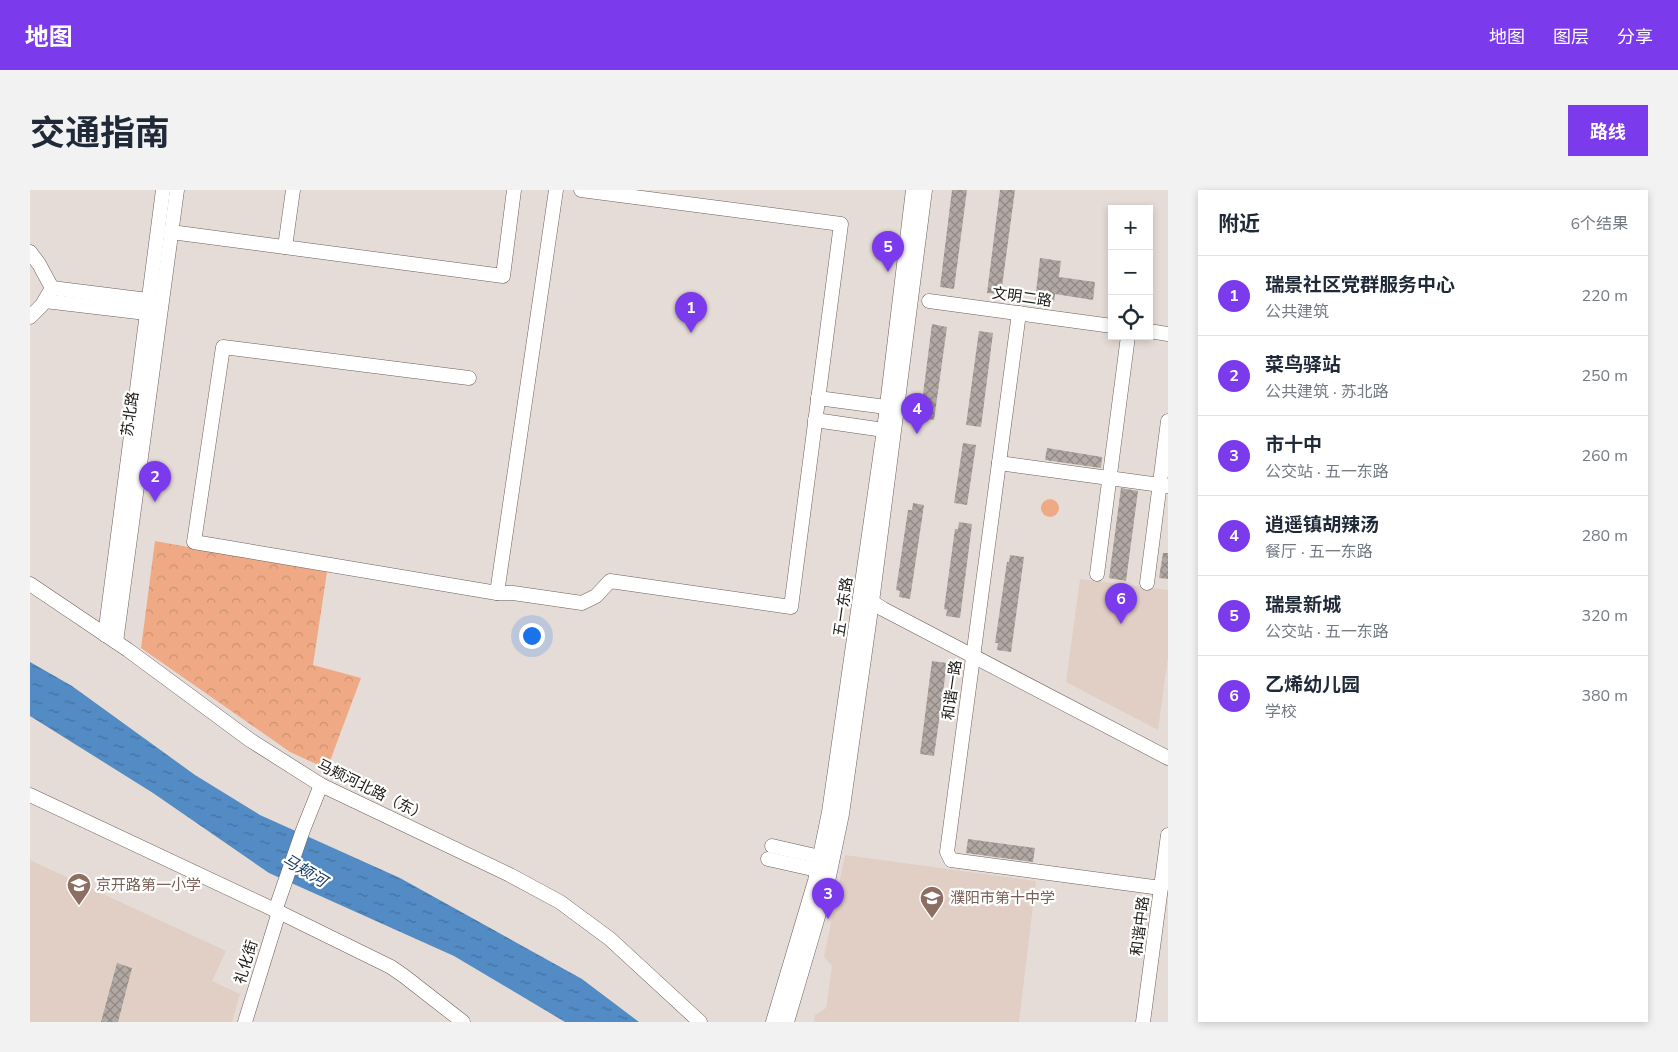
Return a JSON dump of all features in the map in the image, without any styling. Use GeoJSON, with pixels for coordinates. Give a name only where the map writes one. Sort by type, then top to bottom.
{"type":"FeatureCollection","features":[{"type":"Feature","properties":{"kind":"street","name":"苏北路"},"geometry":{"type":"LineString","coordinates":[[110,638],[147,307],[163,190]]}},
{"type":"Feature","properties":{"kind":"street","name":"苏北路"},"geometry":{"type":"LineString","coordinates":[[110,638],[177,190]]}},
{"type":"Feature","properties":{"kind":"street"},"geometry":{"type":"LineString","coordinates":[[285,247],[292,190]]}},
{"type":"Feature","properties":{"kind":"street"},"geometry":{"type":"LineString","coordinates":[[171,232],[503,276],[514,190]]}},
{"type":"Feature","properties":{"kind":"street"},"geometry":{"type":"LineString","coordinates":[[497,593],[556,190]]}},
{"type":"Feature","properties":{"kind":"street"},"geometry":{"type":"LineString","coordinates":[[469,378],[222,346],[194,542],[497,593],[513,593],[582,603],[596,596],[610,581],[791,607],[841,224],[581,190]]}},
{"type":"Feature","properties":{"kind":"street","name":"五一东路"},"geometry":{"type":"LineString","coordinates":[[788,1022],[827,886],[842,814],[867,598],[886,407],[913,190]]}},
{"type":"Feature","properties":{"kind":"street","name":"五一东路"},"geometry":{"type":"LineString","coordinates":[[774,1022],[819,864],[829,812],[867,598],[926,190]]}},
{"type":"Feature","properties":{"kind":"street"},"geometry":{"type":"LineString","coordinates":[[30,252],[39,264],[48,294],[42,305],[30,316]]}},
{"type":"Feature","properties":{"kind":"street"},"geometry":{"type":"LineString","coordinates":[[48,294],[147,307]]}},
{"type":"Feature","properties":{"kind":"street","name":"文明二路"},"geometry":{"type":"LineString","coordinates":[[929,301],[1108,325]]}},
{"type":"Feature","properties":{"kind":"street","name":"和谐一路"},"geometry":{"type":"LineString","coordinates":[[1019,313],[947,852],[951,860],[1161,888]]}},
{"type":"Feature","properties":{"kind":"street"},"geometry":{"type":"LineString","coordinates":[[1153,332],[1168,334]]}},
{"type":"Feature","properties":{"kind":"street"},"geometry":{"type":"LineString","coordinates":[[1097,574],[1127,340]]}},
{"type":"Feature","properties":{"kind":"street"},"geometry":{"type":"LineString","coordinates":[[818,398],[886,407]]}},
{"type":"Feature","properties":{"kind":"street"},"geometry":{"type":"LineString","coordinates":[[815,420],[884,430]]}},
{"type":"Feature","properties":{"kind":"street"},"geometry":{"type":"LineString","coordinates":[[1147,583],[1164,485],[1168,421]]}},
{"type":"Feature","properties":{"kind":"street"},"geometry":{"type":"LineString","coordinates":[[999,463],[1164,485]]}},
{"type":"Feature","properties":{"kind":"street","name":"马颊河北路（东）"},"geometry":{"type":"LineString","coordinates":[[30,584],[110,638],[250,740],[321,785],[560,902],[610,939],[700,1022]]}},
{"type":"Feature","properties":{"kind":"street"},"geometry":{"type":"LineString","coordinates":[[867,598],[1168,758]]}},
{"type":"Feature","properties":{"kind":"street","name":"礼化街"},"geometry":{"type":"LineString","coordinates":[[245,1022],[282,892],[303,830],[321,785]]}},
{"type":"Feature","properties":{"kind":"street"},"geometry":{"type":"LineString","coordinates":[[30,795],[277,911],[391,968],[404,976],[462,1022]]}},
{"type":"Feature","properties":{"kind":"street","name":"和谐中路"},"geometry":{"type":"LineString","coordinates":[[1144,1022],[1168,835]]}},
{"type":"Feature","properties":{"kind":"street"},"geometry":{"type":"LineString","coordinates":[[770,852],[819,864]]}},
{"type":"Feature","properties":{"kind":"shaded area"},"geometry":{"type":"Polygon","coordinates":[[[1080,579],[1168,590],[1168,657],[1158,730],[1066,682],[1080,579]]]}},
{"type":"Feature","properties":{"kind":"shaded area","name":"濮阳市第十中学"},"geometry":{"type":"Polygon","coordinates":[[[845,855],[1036,881],[1019,1022],[814,1022],[815,1015],[826,1008],[832,966],[824,957],[845,855]]]}},
{"type":"Feature","properties":{"kind":"shaded area","name":"京开路第一小学"},"geometry":{"type":"Polygon","coordinates":[[[30,860],[226,951],[212,981],[240,994],[232,1022],[30,1022],[30,860]]]}},
{"type":"Feature","properties":{"kind":"green space"},"geometry":{"type":"Polygon","coordinates":[[[1050,499],[1056,502],[1059,508],[1056,514],[1050,517],[1044,514],[1041,508],[1044,502],[1050,499]]]}},
{"type":"Feature","properties":{"kind":"green space"},"geometry":{"type":"Polygon","coordinates":[[[155,541],[327,572],[313,665],[361,678],[327,769],[290,752],[141,648],[155,541]]]}},
{"type":"Feature","properties":{"kind":"water","name":"马颊河"},"geometry":{"type":"Polygon","coordinates":[[[30,662],[72,686],[195,775],[260,815],[400,878],[582,979],[639,1022],[565,1022],[454,956],[269,873],[153,793],[30,716],[30,662]]]}},
{"type":"Feature","properties":{"kind":"building"},"geometry":{"type":"Polygon","coordinates":[[[952,190],[967,190],[954,289],[940,287],[952,190]]]}},
{"type":"Feature","properties":{"kind":"building"},"geometry":{"type":"Polygon","coordinates":[[[1000,190],[1015,190],[1001,294],[987,293],[1000,190]]]}},
{"type":"Feature","properties":{"kind":"building"},"geometry":{"type":"Polygon","coordinates":[[[1040,258],[1061,261],[1059,277],[1095,282],[1093,300],[1055,294],[1054,302],[1035,300],[1040,258]]]}},
{"type":"Feature","properties":{"kind":"building"},"geometry":{"type":"Polygon","coordinates":[[[932,324],[947,327],[934,420],[920,418],[932,324]]]}},
{"type":"Feature","properties":{"kind":"building"},"geometry":{"type":"Polygon","coordinates":[[[979,331],[993,333],[981,427],[966,425],[979,331]]]}},
{"type":"Feature","properties":{"kind":"building"},"geometry":{"type":"Polygon","coordinates":[[[963,443],[976,445],[967,505],[954,503],[963,443]]]}},
{"type":"Feature","properties":{"kind":"building"},"geometry":{"type":"Polygon","coordinates":[[[1047,448],[1102,457],[1101,468],[1045,460],[1047,448]]]}},
{"type":"Feature","properties":{"kind":"building"},"geometry":{"type":"Polygon","coordinates":[[[1121,488],[1138,491],[1126,581],[1109,578],[1121,488]]]}},
{"type":"Feature","properties":{"kind":"building"},"geometry":{"type":"Polygon","coordinates":[[[913,503],[924,505],[910,599],[899,597],[900,591],[896,590],[908,510],[912,510],[913,503]]]}},
{"type":"Feature","properties":{"kind":"building"},"geometry":{"type":"Polygon","coordinates":[[[959,522],[972,524],[960,618],[946,616],[947,610],[944,609],[955,529],[958,529],[959,522]]]}},
{"type":"Feature","properties":{"kind":"building"},"geometry":{"type":"Polygon","coordinates":[[[1163,553],[1168,553],[1168,579],[1159,578],[1163,553]]]}},
{"type":"Feature","properties":{"kind":"building"},"geometry":{"type":"Polygon","coordinates":[[[1010,555],[1024,557],[1011,652],[997,650],[998,643],[995,643],[1007,562],[1009,562],[1010,555]]]}},
{"type":"Feature","properties":{"kind":"building"},"geometry":{"type":"Polygon","coordinates":[[[932,661],[947,663],[934,756],[920,754],[932,661]]]}},
{"type":"Feature","properties":{"kind":"building"},"geometry":{"type":"Polygon","coordinates":[[[968,839],[1035,848],[1033,862],[966,853],[968,839]]]}},
{"type":"Feature","properties":{"kind":"building"},"geometry":{"type":"Polygon","coordinates":[[[117,963],[132,968],[118,1022],[101,1022],[117,963]]]}},
{"type":"Feature","properties":{"kind":"place","name":"瑞景新城"},"geometry":{"type":"Point","coordinates":[888,272]}},
{"type":"Feature","properties":{"kind":"place","name":"瑞景社区党群服务中心"},"geometry":{"type":"Point","coordinates":[691,333]}},
{"type":"Feature","properties":{"kind":"place","name":"逍遥镇胡辣汤"},"geometry":{"type":"Point","coordinates":[917,434]}},
{"type":"Feature","properties":{"kind":"place","name":"菜鸟驿站"},"geometry":{"type":"Point","coordinates":[155,502]}},
{"type":"Feature","properties":{"kind":"place","name":"乙烯幼儿园"},"geometry":{"type":"Point","coordinates":[1121,624]}},
{"type":"Feature","properties":{"kind":"place","name":"京开路第一小学"},"geometry":{"type":"Point","coordinates":[79,906]}},
{"type":"Feature","properties":{"kind":"place","name":"市十中"},"geometry":{"type":"Point","coordinates":[828,919]}},
{"type":"Feature","properties":{"kind":"place","name":"濮阳市第十中学"},"geometry":{"type":"Point","coordinates":[932,919]}}]}
